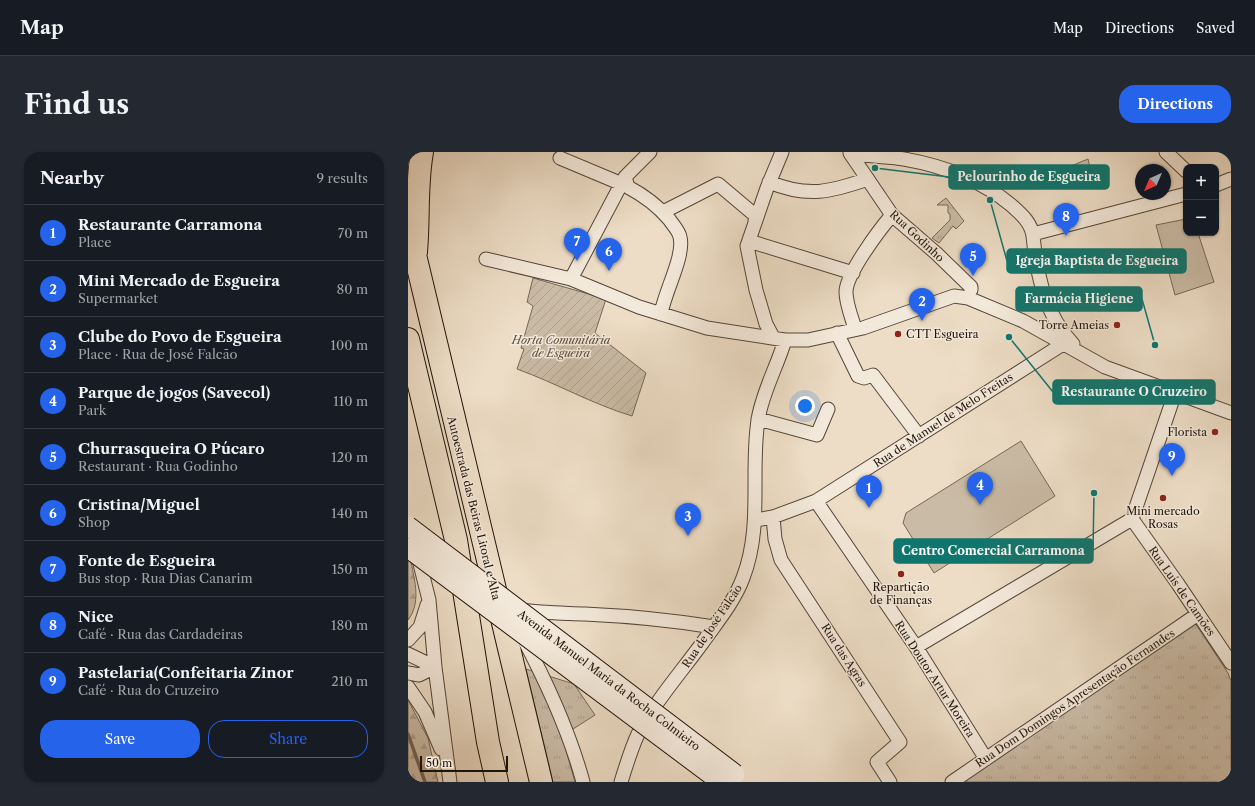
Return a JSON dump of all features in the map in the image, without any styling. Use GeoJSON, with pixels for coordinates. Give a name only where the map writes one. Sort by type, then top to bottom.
{"type":"FeatureCollection","features":[{"type":"Feature","properties":{"kind":"highway"},"geometry":{"type":"LineString","coordinates":[[416,259],[418,192],[422,152]]}},
{"type":"Feature","properties":{"kind":"highway","name":"Autoestrada das Beiras Litoral e Alta"},"geometry":{"type":"LineString","coordinates":[[408,233],[416,259],[541,782]]}},
{"type":"Feature","properties":{"kind":"highway"},"geometry":{"type":"LineString","coordinates":[[408,339],[456,540],[488,742],[497,782]]}},
{"type":"Feature","properties":{"kind":"main road","name":"Avenida Manuel Maria da Rocha Colmieiro"},"geometry":{"type":"LineString","coordinates":[[408,526],[516,609],[728,778]]}},
{"type":"Feature","properties":{"kind":"main road","name":"Avenida Manuel Maria da Rocha Colmieiro"},"geometry":{"type":"LineString","coordinates":[[408,548],[520,633],[728,778]]}},
{"type":"Feature","properties":{"kind":"street"},"geometry":{"type":"LineString","coordinates":[[571,279],[624,180],[650,152]]}},
{"type":"Feature","properties":{"kind":"street"},"geometry":{"type":"LineString","coordinates":[[779,339],[766,324],[756,290],[747,246],[755,221],[782,152]]}},
{"type":"Feature","properties":{"kind":"street"},"geometry":{"type":"LineString","coordinates":[[850,152],[904,156],[978,181],[994,191],[1023,216],[1030,225],[1033,234],[1035,260],[1048,309],[1062,334],[1084,356]]}},
{"type":"Feature","properties":{"kind":"street","name":"Rua Godinho"},"geometry":{"type":"LineString","coordinates":[[850,152],[892,215],[937,254],[971,287],[971,290]]}},
{"type":"Feature","properties":{"kind":"street"},"geometry":{"type":"LineString","coordinates":[[1166,152],[1183,168]]}},
{"type":"Feature","properties":{"kind":"street"},"geometry":{"type":"LineString","coordinates":[[560,158],[624,180],[628,187],[657,206],[680,235],[681,242],[679,258],[666,292],[661,314]]}},
{"type":"Feature","properties":{"kind":"street"},"geometry":{"type":"LineString","coordinates":[[770,182],[787,190],[810,192],[834,191],[868,178]]}},
{"type":"Feature","properties":{"kind":"street"},"geometry":{"type":"LineString","coordinates":[[1219,184],[1231,179]]}},
{"type":"Feature","properties":{"kind":"street"},"geometry":{"type":"LineString","coordinates":[[663,212],[718,184],[756,216],[755,221]]}},
{"type":"Feature","properties":{"kind":"street"},"geometry":{"type":"LineString","coordinates":[[1033,234],[1183,195]]}},
{"type":"Feature","properties":{"kind":"street"},"geometry":{"type":"LineString","coordinates":[[855,329],[846,292],[853,273],[878,232],[892,215]]}},
{"type":"Feature","properties":{"kind":"street"},"geometry":{"type":"LineString","coordinates":[[749,241],[853,273]]}},
{"type":"Feature","properties":{"kind":"street"},"geometry":{"type":"LineString","coordinates":[[486,259],[571,279],[661,314],[707,328],[779,339],[808,340],[863,328],[954,296],[968,298],[1039,329],[1084,356],[1104,366],[1231,413]]}},
{"type":"Feature","properties":{"kind":"street"},"geometry":{"type":"LineString","coordinates":[[1039,329],[1048,325],[1054,319]]}},
{"type":"Feature","properties":{"kind":"street"},"geometry":{"type":"LineString","coordinates":[[837,333],[858,376],[864,378],[873,376],[919,436]]}},
{"type":"Feature","properties":{"kind":"street","name":"Rua de José Falcão"},"geometry":{"type":"LineString","coordinates":[[621,782],[638,733],[714,627],[742,581],[750,557],[756,520],[754,497],[758,419],[771,376],[779,339]]}},
{"type":"Feature","properties":{"kind":"street","name":"Rua de Manuel de Melo Freitas"},"geometry":{"type":"LineString","coordinates":[[756,520],[773,517],[816,501],[1064,344]]}},
{"type":"Feature","properties":{"kind":"street"},"geometry":{"type":"LineString","coordinates":[[916,647],[1132,519],[1175,393]]}},
{"type":"Feature","properties":{"kind":"street"},"geometry":{"type":"LineString","coordinates":[[758,419],[817,435],[828,409]]}},
{"type":"Feature","properties":{"kind":"street","name":"Rua Doutor Artur Moreira"},"geometry":{"type":"LineString","coordinates":[[816,501],[916,647],[986,759]]}},
{"type":"Feature","properties":{"kind":"street"},"geometry":{"type":"LineString","coordinates":[[408,515],[429,600],[435,667],[450,782]]}},
{"type":"Feature","properties":{"kind":"street","name":"Rua das Agras"},"geometry":{"type":"LineString","coordinates":[[773,517],[775,539],[781,560],[900,742],[877,762],[890,782]]}},
{"type":"Feature","properties":{"kind":"street","name":"Rua Luís de Camões"},"geometry":{"type":"LineString","coordinates":[[1132,519],[1231,663]]}},
{"type":"Feature","properties":{"kind":"street"},"geometry":{"type":"LineString","coordinates":[[408,640],[420,627],[429,600]]}},
{"type":"Feature","properties":{"kind":"street"},"geometry":{"type":"LineString","coordinates":[[516,609],[547,613],[585,614],[676,621],[714,627]]}},
{"type":"Feature","properties":{"kind":"street","name":"Rua Dom Domingos Apresentação Fernandes"},"geometry":{"type":"LineString","coordinates":[[952,782],[1198,614]]}},
{"type":"Feature","properties":{"kind":"street"},"geometry":{"type":"LineString","coordinates":[[520,633],[553,696],[574,749],[583,782]]}},
{"type":"Feature","properties":{"kind":"street"},"geometry":{"type":"LineString","coordinates":[[408,654],[435,667]]}},
{"type":"Feature","properties":{"kind":"street"},"geometry":{"type":"LineString","coordinates":[[408,673],[419,675],[435,667]]}},
{"type":"Feature","properties":{"kind":"street"},"geometry":{"type":"LineString","coordinates":[[408,687],[426,712],[447,764]]}},
{"type":"Feature","properties":{"kind":"green space"},"geometry":{"type":"Polygon","coordinates":[[[1088,159],[1094,184],[1070,187],[1066,168],[1088,159]]]}},
{"type":"Feature","properties":{"kind":"green space"},"geometry":{"type":"Polygon","coordinates":[[[946,198],[964,221],[956,229],[953,226],[939,243],[932,238],[950,220],[950,214],[948,213],[948,205],[937,205],[946,198]]]}},
{"type":"Feature","properties":{"kind":"green space"},"geometry":{"type":"Polygon","coordinates":[[[1183,220],[1183,236],[1199,236],[1214,282],[1175,295],[1156,225],[1183,220]]]}},
{"type":"Feature","properties":{"kind":"green space","name":"Horta Comunitária de Esgueira"},"geometry":{"type":"Polygon","coordinates":[[[533,278],[606,299],[595,333],[646,373],[632,416],[603,406],[517,369],[524,349],[521,348],[533,306],[527,302],[533,278]]]}},
{"type":"Feature","properties":{"kind":"green space"},"geometry":{"type":"Polygon","coordinates":[[[1021,441],[1055,496],[934,573],[903,523],[906,513],[1021,441]]]}},
{"type":"Feature","properties":{"kind":"green space"},"geometry":{"type":"Polygon","coordinates":[[[408,560],[411,562],[416,599],[415,607],[408,620],[408,560]]]}},
{"type":"Feature","properties":{"kind":"green space"},"geometry":{"type":"Polygon","coordinates":[[[1195,623],[1228,673],[1231,681],[1231,782],[961,782],[1195,623]]]}},
{"type":"Feature","properties":{"kind":"green space"},"geometry":{"type":"Polygon","coordinates":[[[526,669],[574,684],[595,715],[562,736],[575,782],[553,782],[526,669]]]}},
{"type":"Feature","properties":{"kind":"green space"},"geometry":{"type":"Polygon","coordinates":[[[408,700],[428,738],[438,782],[408,782],[408,700]]]}},
{"type":"Feature","properties":{"kind":"waterway"},"geometry":{"type":"LineString","coordinates":[[408,734],[425,782]]}},
{"type":"Feature","properties":{"kind":"place","name":"Pelourinho de Esgueira"},"geometry":{"type":"Point","coordinates":[875,168]}},
{"type":"Feature","properties":{"kind":"place","name":"Igreja Baptista de Esgueira"},"geometry":{"type":"Point","coordinates":[990,200]}},
{"type":"Feature","properties":{"kind":"place","name":"Nice"},"geometry":{"type":"Point","coordinates":[1066,236]}},
{"type":"Feature","properties":{"kind":"place","name":"Fonte de Esgueira"},"geometry":{"type":"Point","coordinates":[577,261]}},
{"type":"Feature","properties":{"kind":"place","name":"Cristina/Miguel"},"geometry":{"type":"Point","coordinates":[609,271]}},
{"type":"Feature","properties":{"kind":"place","name":"Churrasqueira O Púcaro"},"geometry":{"type":"Point","coordinates":[973,276]}},
{"type":"Feature","properties":{"kind":"place","name":"Mini Mercado de Esgueira"},"geometry":{"type":"Point","coordinates":[922,321]}},
{"type":"Feature","properties":{"kind":"place","name":"Torre Ameias"},"geometry":{"type":"Point","coordinates":[1117,325]}},
{"type":"Feature","properties":{"kind":"place","name":"CTT Esgueira"},"geometry":{"type":"Point","coordinates":[898,334]}},
{"type":"Feature","properties":{"kind":"place","name":"Restaurante O Cruzeiro"},"geometry":{"type":"Point","coordinates":[1009,337]}},
{"type":"Feature","properties":{"kind":"place","name":"Farmácia Higiene"},"geometry":{"type":"Point","coordinates":[1155,345]}},
{"type":"Feature","properties":{"kind":"place","name":"Florista"},"geometry":{"type":"Point","coordinates":[1215,432]}},
{"type":"Feature","properties":{"kind":"place","name":"Pastelaria(Confeitaria Zinor"},"geometry":{"type":"Point","coordinates":[1172,476]}},
{"type":"Feature","properties":{"kind":"place","name":"Centro Comercial Carramona"},"geometry":{"type":"Point","coordinates":[1094,493]}},
{"type":"Feature","properties":{"kind":"place","name":"Mini mercado Rosas"},"geometry":{"type":"Point","coordinates":[1163,498]}},
{"type":"Feature","properties":{"kind":"place","name":"Parque de jogos (Savecol)"},"geometry":{"type":"Point","coordinates":[980,505]}},
{"type":"Feature","properties":{"kind":"place","name":"Restaurante Carramona"},"geometry":{"type":"Point","coordinates":[869,508]}},
{"type":"Feature","properties":{"kind":"place","name":"Clube do Povo de Esgueira"},"geometry":{"type":"Point","coordinates":[688,536]}},
{"type":"Feature","properties":{"kind":"place","name":"Repartição de Finanças"},"geometry":{"type":"Point","coordinates":[901,574]}}]}
